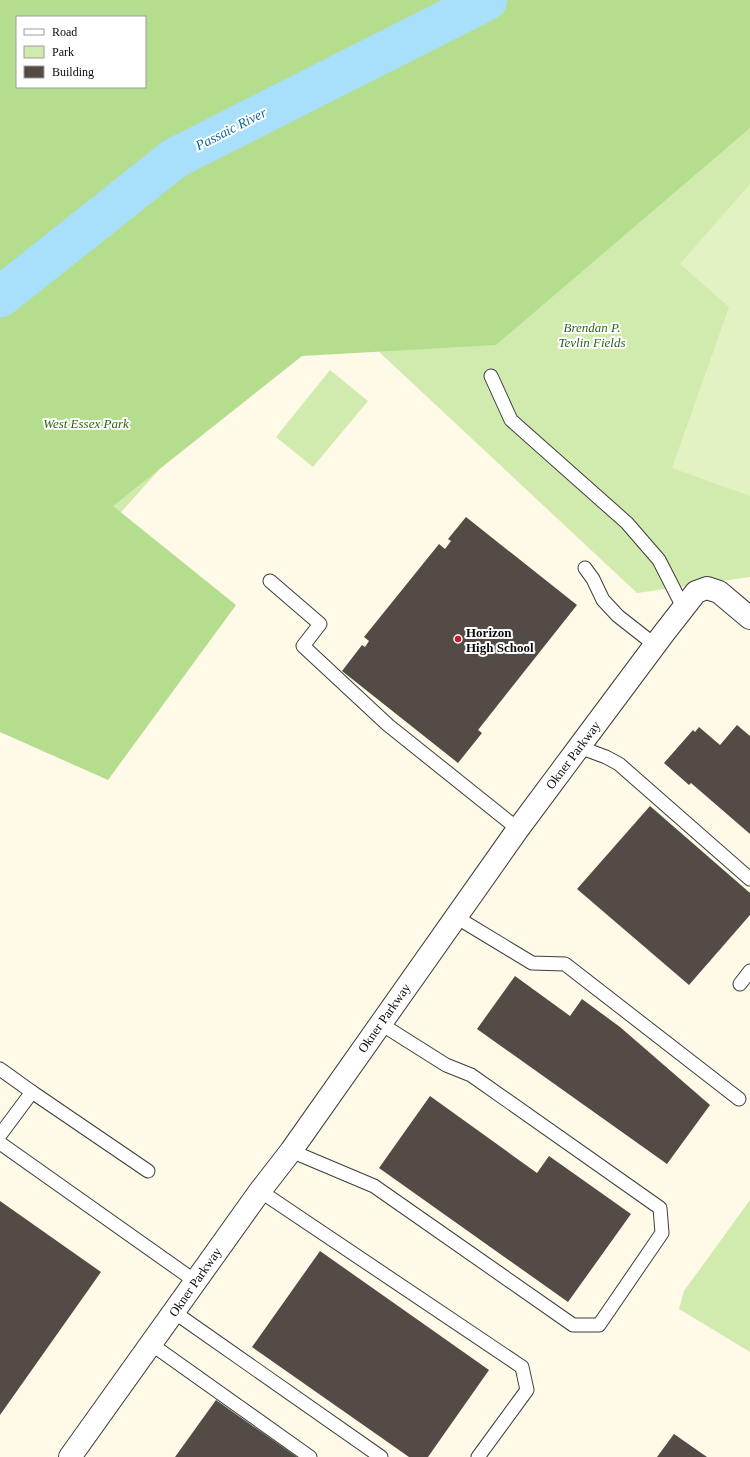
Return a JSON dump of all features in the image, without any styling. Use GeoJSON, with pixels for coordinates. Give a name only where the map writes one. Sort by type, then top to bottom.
{"type":"FeatureCollection","features":[{"type":"Feature","properties":{"kind":"street","name":"Okner Parkway"},"geometry":{"type":"LineString","coordinates":[[70,1457],[260,1191],[290,1152],[518,829],[696,592],[707,588],[719,592],[750,618]]}},
{"type":"Feature","properties":{"kind":"lane"},"geometry":{"type":"LineString","coordinates":[[491,376],[511,420],[627,523],[660,560],[684,609]]}},
{"type":"Feature","properties":{"kind":"lane"},"geometry":{"type":"LineString","coordinates":[[585,568],[593,579],[603,600],[618,616],[655,645]]}},
{"type":"Feature","properties":{"kind":"lane"},"geometry":{"type":"LineString","coordinates":[[270,581],[320,624],[303,646],[388,725],[518,829]]}},
{"type":"Feature","properties":{"kind":"lane"},"geometry":{"type":"LineString","coordinates":[[579,747],[606,757],[618,764],[750,879]]}},
{"type":"Feature","properties":{"kind":"lane"},"geometry":{"type":"LineString","coordinates":[[456,917],[532,963],[565,964],[739,1099]]}},
{"type":"Feature","properties":{"kind":"lane"},"geometry":{"type":"LineString","coordinates":[[740,984],[750,971]]}},
{"type":"Feature","properties":{"kind":"lane"},"geometry":{"type":"LineString","coordinates":[[290,1152],[374,1186],[573,1326],[598,1326],[662,1233],[660,1208],[471,1075],[446,1065],[381,1024]]}},
{"type":"Feature","properties":{"kind":"lane"},"geometry":{"type":"LineString","coordinates":[[0,1069],[148,1171]]}},
{"type":"Feature","properties":{"kind":"lane"},"geometry":{"type":"LineString","coordinates":[[0,1136],[32,1092]]}},
{"type":"Feature","properties":{"kind":"lane"},"geometry":{"type":"LineString","coordinates":[[0,1143],[196,1281]]}},
{"type":"Feature","properties":{"kind":"lane"},"geometry":{"type":"LineString","coordinates":[[260,1191],[522,1367],[527,1390],[478,1457]]}},
{"type":"Feature","properties":{"kind":"lane"},"geometry":{"type":"LineString","coordinates":[[174,1312],[381,1457]]}},
{"type":"Feature","properties":{"kind":"lane"},"geometry":{"type":"LineString","coordinates":[[151,1344],[310,1457]]}},
{"type":"Feature","properties":{"kind":"green space","name":"West Essex Park"},"geometry":{"type":"Polygon","coordinates":[[[0,0],[750,0],[750,128],[496,345],[302,356],[113,506],[236,605],[108,780],[0,732],[0,0]]]}},
{"type":"Feature","properties":{"kind":"green space"},"geometry":{"type":"Polygon","coordinates":[[[750,0],[750,577],[637,593],[317,294],[0,647],[0,382],[750,0]]]}},
{"type":"Feature","properties":{"kind":"green space"},"geometry":{"type":"Polygon","coordinates":[[[750,184],[750,496],[672,468],[729,307],[680,264],[750,184]]]}},
{"type":"Feature","properties":{"kind":"green space"},"geometry":{"type":"Polygon","coordinates":[[[330,370],[368,401],[313,467],[276,437],[330,370]]]}},
{"type":"Feature","properties":{"kind":"green space"},"geometry":{"type":"Polygon","coordinates":[[[750,1200],[750,1352],[679,1309],[684,1291],[750,1200]]]}},
{"type":"Feature","properties":{"kind":"building","name":"Horizon High School"},"geometry":{"type":"Polygon","coordinates":[[[466,517],[577,605],[478,730],[482,733],[458,763],[342,671],[362,645],[365,647],[369,641],[364,637],[439,544],[445,549],[451,541],[448,539],[466,517]]]}},
{"type":"Feature","properties":{"kind":"building"},"geometry":{"type":"Polygon","coordinates":[[[737,725],[750,736],[750,834],[691,783],[689,785],[664,763],[693,730],[695,732],[699,727],[720,745],[737,725]]]}},
{"type":"Feature","properties":{"kind":"building"},"geometry":{"type":"Polygon","coordinates":[[[650,806],[750,893],[750,915],[689,985],[577,889],[650,806]]]}},
{"type":"Feature","properties":{"kind":"building"},"geometry":{"type":"Polygon","coordinates":[[[515,976],[570,1016],[582,999],[620,1027],[710,1105],[667,1164],[477,1029],[515,976]]]}},
{"type":"Feature","properties":{"kind":"building"},"geometry":{"type":"Polygon","coordinates":[[[430,1096],[537,1173],[549,1156],[631,1214],[568,1302],[379,1168],[430,1096]]]}},
{"type":"Feature","properties":{"kind":"building"},"geometry":{"type":"Polygon","coordinates":[[[0,1201],[101,1272],[0,1415],[0,1201]]]}},
{"type":"Feature","properties":{"kind":"building"},"geometry":{"type":"Polygon","coordinates":[[[320,1251],[489,1370],[428,1457],[409,1457],[252,1347],[320,1251]]]}},
{"type":"Feature","properties":{"kind":"building"},"geometry":{"type":"Polygon","coordinates":[[[216,1400],[297,1457],[175,1457],[216,1400]]]}},
{"type":"Feature","properties":{"kind":"building"},"geometry":{"type":"Polygon","coordinates":[[[674,1434],[707,1457],[657,1457],[674,1434]]]}},
{"type":"Feature","properties":{"kind":"waterway","name":"Passaic River"},"geometry":{"type":"LineString","coordinates":[[0,297],[175,158],[487,0]]}},
{"type":"Feature","properties":{"kind":"place","name":"Horizon High School"},"geometry":{"type":"Point","coordinates":[458,639]}},
{"type":"Feature","properties":{"kind":"park label","name":"Brendan P. Tevlin Fields"},"geometry":{"type":"Point","coordinates":[592,334]}}]}
